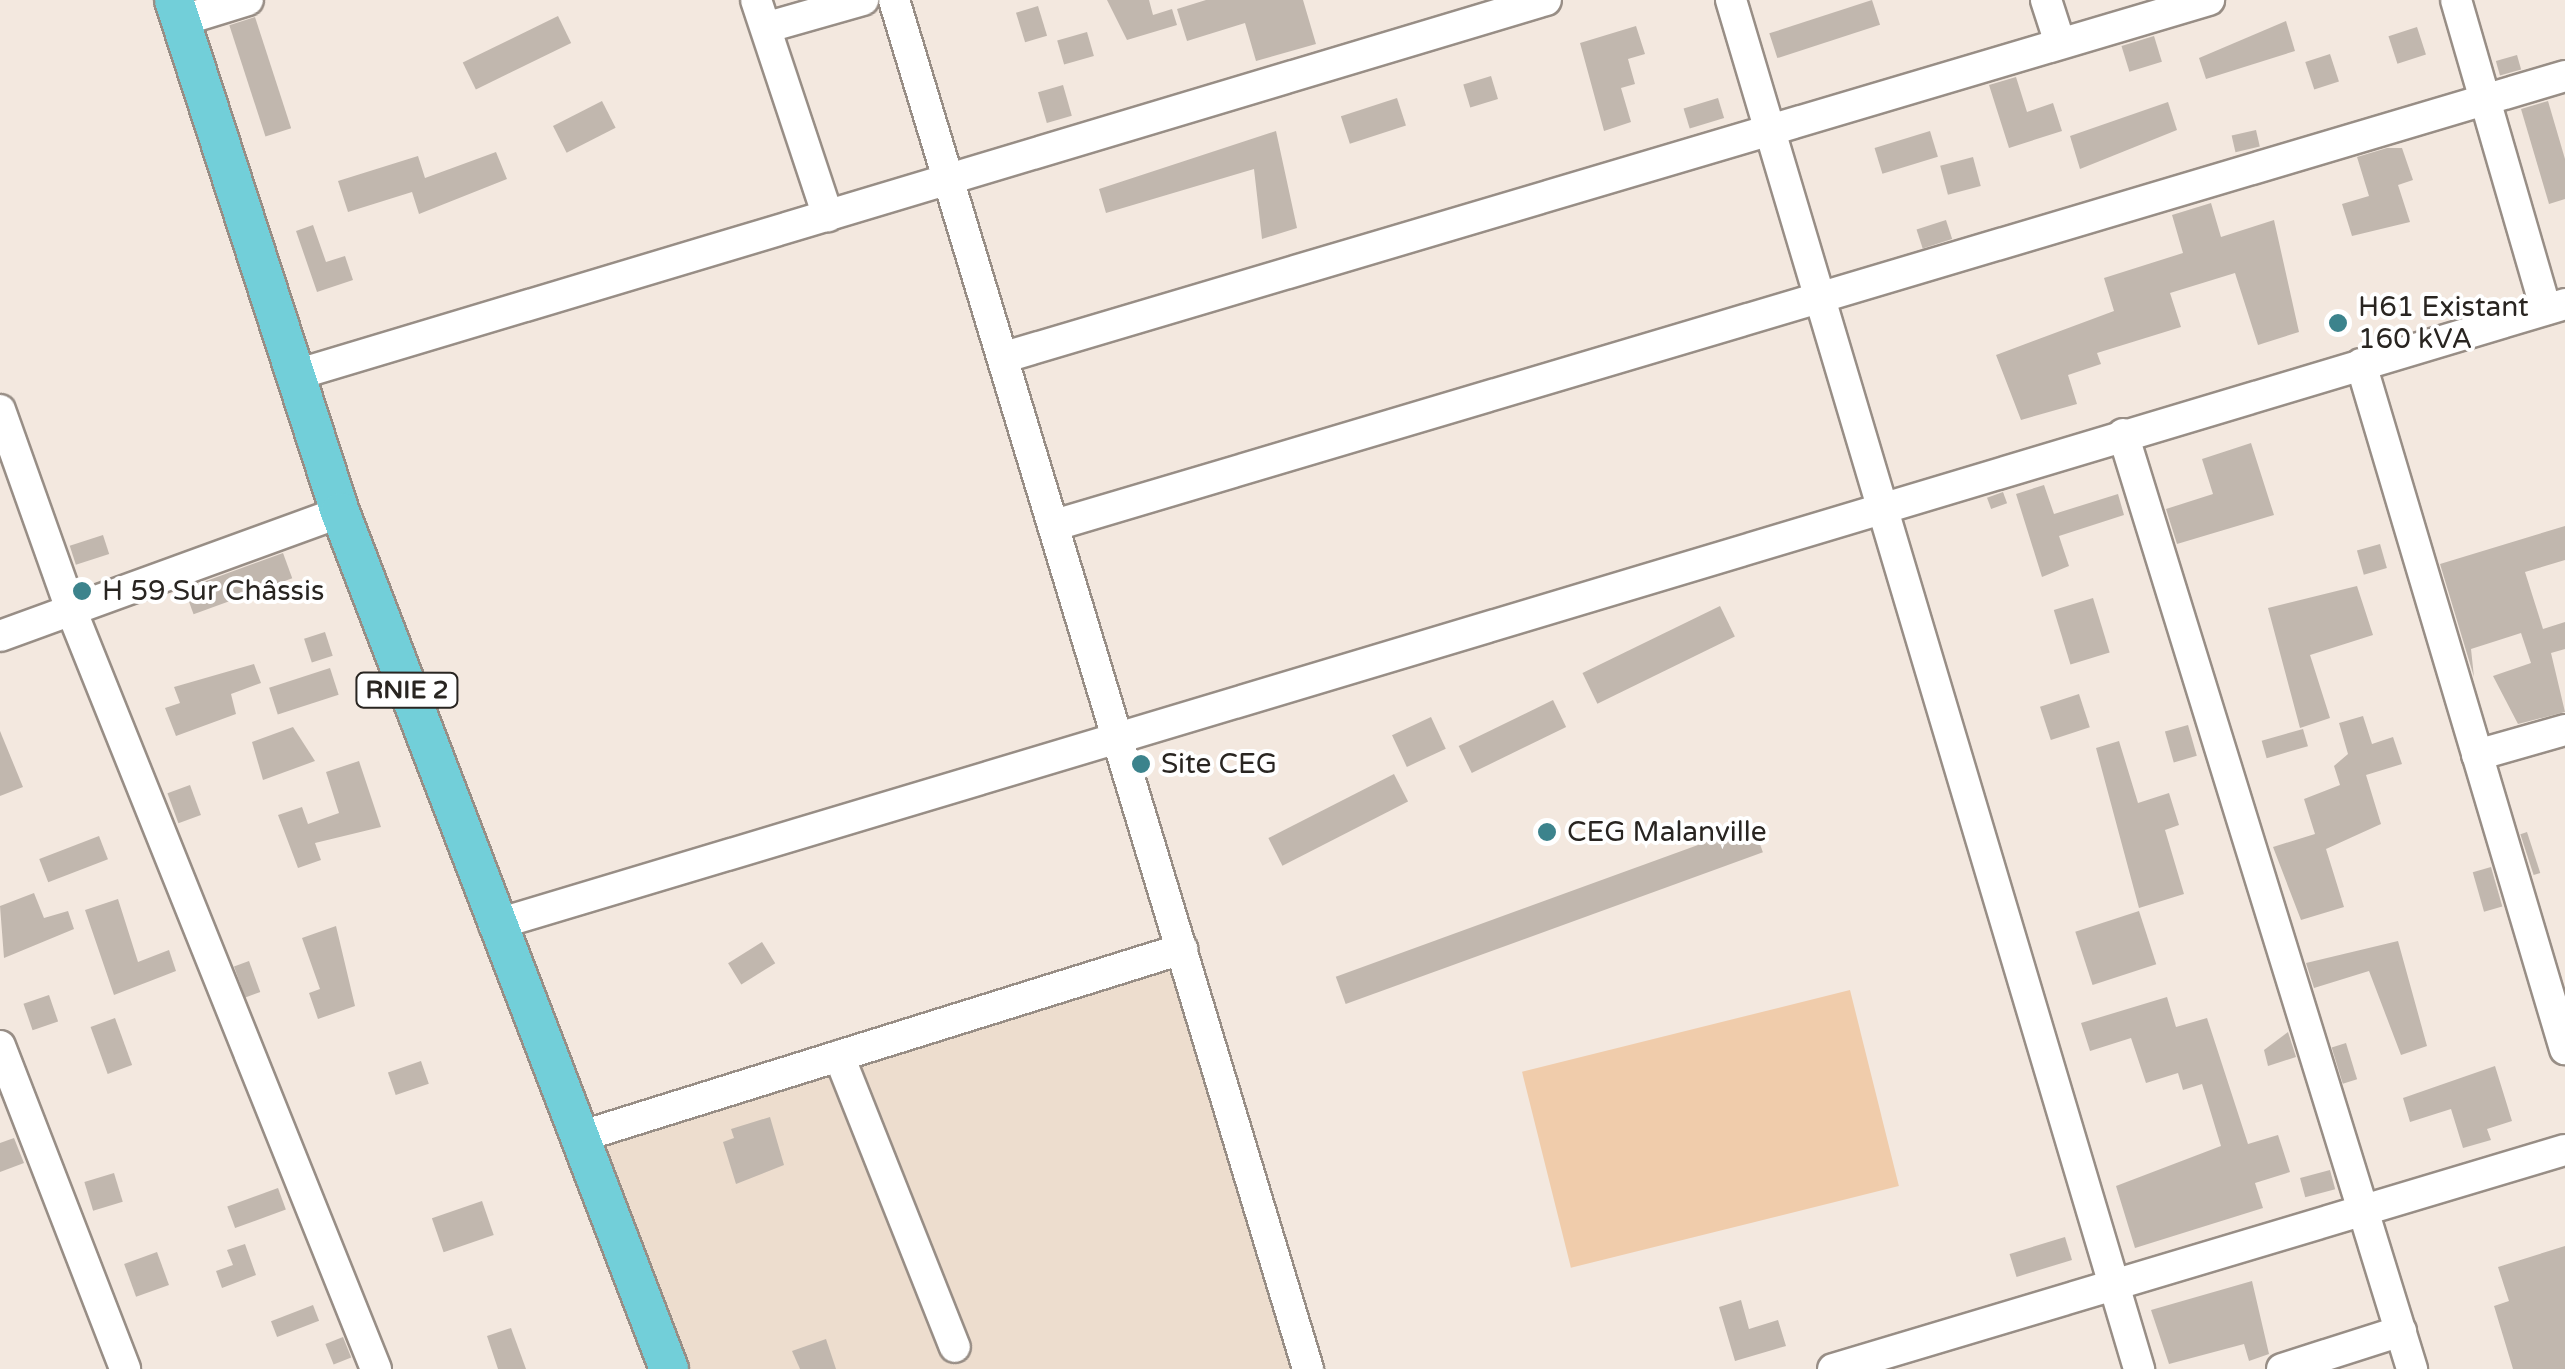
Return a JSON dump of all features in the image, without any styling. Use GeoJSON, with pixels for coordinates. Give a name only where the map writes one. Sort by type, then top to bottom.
{"type":"FeatureCollection","features":[{"type":"Feature","properties":{"kind":"main road","name":"RNIE 2"},"geometry":{"type":"LineString","coordinates":[[177,10],[292,376],[340,512],[494,925],[669,1369]]}},
{"type":"Feature","properties":{"kind":"street"},"geometry":{"type":"LineString","coordinates":[[177,10],[248,0]]}},
{"type":"Feature","properties":{"kind":"street"},"geometry":{"type":"LineString","coordinates":[[828,216],[762,13],[864,0]]}},
{"type":"Feature","properties":{"kind":"street"},"geometry":{"type":"LineString","coordinates":[[894,0],[1056,525],[1308,1369]]}},
{"type":"Feature","properties":{"kind":"street"},"geometry":{"type":"LineString","coordinates":[[292,376],[1546,0]]}},
{"type":"Feature","properties":{"kind":"street"},"geometry":{"type":"LineString","coordinates":[[1731,0],[2138,1369]]}},
{"type":"Feature","properties":{"kind":"street"},"geometry":{"type":"LineString","coordinates":[[2046,0],[2060,43]]}},
{"type":"Feature","properties":{"kind":"street"},"geometry":{"type":"LineString","coordinates":[[1005,357],[2209,0]]}},
{"type":"Feature","properties":{"kind":"street"},"geometry":{"type":"LineString","coordinates":[[494,925],[1118,731],[1884,510],[2124,434],[2556,306],[2456,0]]}},
{"type":"Feature","properties":{"kind":"street"},"geometry":{"type":"LineString","coordinates":[[1056,525],[1820,301],[2565,76]]}},
{"type":"Feature","properties":{"kind":"street"},"geometry":{"type":"LineString","coordinates":[[2361,364],[2565,1049]]}},
{"type":"Feature","properties":{"kind":"street"},"geometry":{"type":"LineString","coordinates":[[0,410],[70,607],[376,1369]]}},
{"type":"Feature","properties":{"kind":"street"},"geometry":{"type":"LineString","coordinates":[[2124,434],[2412,1369]]}},
{"type":"Feature","properties":{"kind":"street"},"geometry":{"type":"LineString","coordinates":[[0,636],[70,607],[340,512]]}},
{"type":"Feature","properties":{"kind":"street"},"geometry":{"type":"LineString","coordinates":[[2478,754],[2565,730]]}},
{"type":"Feature","properties":{"kind":"street"},"geometry":{"type":"LineString","coordinates":[[579,1137],[1182,950]]}},
{"type":"Feature","properties":{"kind":"street"},"geometry":{"type":"LineString","coordinates":[[0,1046],[125,1369]]}},
{"type":"Feature","properties":{"kind":"street"},"geometry":{"type":"LineString","coordinates":[[839,1056],[955,1347]]}},
{"type":"Feature","properties":{"kind":"street"},"geometry":{"type":"LineString","coordinates":[[1833,1369],[2565,1150]]}},
{"type":"Feature","properties":{"kind":"street"},"geometry":{"type":"LineString","coordinates":[[2282,1369],[2401,1331]]}},
{"type":"Feature","properties":{"kind":"shaded area"},"geometry":{"type":"Polygon","coordinates":[[[1170,965],[1294,1369],[690,1369],[604,1145],[1170,965]]]}},
{"type":"Feature","properties":{"kind":"shaded area"},"geometry":{"type":"Polygon","coordinates":[[[1850,990],[1899,1186],[1571,1268],[1522,1072],[1850,990]]]}},
{"type":"Feature","properties":{"kind":"building"},"geometry":{"type":"Polygon","coordinates":[[[1107,0],[1149,0],[1153,15],[1172,9],[1177,25],[1127,40],[1107,0]]]}},
{"type":"Feature","properties":{"kind":"building"},"geometry":{"type":"Polygon","coordinates":[[[1206,0],[1303,0],[1316,44],[1256,61],[1245,23],[1187,41],[1177,9],[1206,0]]]}},
{"type":"Feature","properties":{"kind":"building"},"geometry":{"type":"Polygon","coordinates":[[[1872,0],[1880,25],[1777,58],[1769,33],[1872,0]]]}},
{"type":"Feature","properties":{"kind":"building"},"geometry":{"type":"Polygon","coordinates":[[[1038,6],[1047,36],[1025,42],[1016,13],[1038,6]]]}},
{"type":"Feature","properties":{"kind":"building"},"geometry":{"type":"Polygon","coordinates":[[[558,16],[571,43],[476,89],[463,62],[558,16]]]}},
{"type":"Feature","properties":{"kind":"building"},"geometry":{"type":"Polygon","coordinates":[[[255,17],[291,128],[265,137],[229,25],[255,17]]]}},
{"type":"Feature","properties":{"kind":"building"},"geometry":{"type":"Polygon","coordinates":[[[2286,21],[2295,51],[2206,79],[2199,58],[2286,21]]]}},
{"type":"Feature","properties":{"kind":"building"},"geometry":{"type":"Polygon","coordinates":[[[1636,26],[1645,54],[1628,59],[1635,84],[1621,88],[1631,122],[1604,131],[1580,43],[1636,26]]]}},
{"type":"Feature","properties":{"kind":"building"},"geometry":{"type":"Polygon","coordinates":[[[2417,27],[2426,55],[2397,64],[2388,36],[2417,27]]]}},
{"type":"Feature","properties":{"kind":"building"},"geometry":{"type":"Polygon","coordinates":[[[1087,32],[1094,56],[1064,65],[1057,41],[1087,32]]]}},
{"type":"Feature","properties":{"kind":"building"},"geometry":{"type":"Polygon","coordinates":[[[2154,36],[2162,62],[2129,72],[2121,46],[2154,36]]]}},
{"type":"Feature","properties":{"kind":"building"},"geometry":{"type":"Polygon","coordinates":[[[2330,54],[2339,82],[2314,90],[2305,62],[2330,54]]]}},
{"type":"Feature","properties":{"kind":"building"},"geometry":{"type":"Polygon","coordinates":[[[2517,55],[2521,69],[2500,75],[2496,61],[2517,55]]]}},
{"type":"Feature","properties":{"kind":"building"},"geometry":{"type":"Polygon","coordinates":[[[1491,76],[1498,99],[1470,107],[1463,84],[1491,76]]]}},
{"type":"Feature","properties":{"kind":"building"},"geometry":{"type":"Polygon","coordinates":[[[2016,77],[2027,112],[2053,103],[2062,131],[2009,148],[1989,85],[2016,77]]]}},
{"type":"Feature","properties":{"kind":"building"},"geometry":{"type":"Polygon","coordinates":[[[1063,85],[1072,116],[1047,123],[1038,92],[1063,85]]]}},
{"type":"Feature","properties":{"kind":"building"},"geometry":{"type":"Polygon","coordinates":[[[1397,98],[1406,126],[1350,144],[1341,116],[1397,98]]]}},
{"type":"Feature","properties":{"kind":"building"},"geometry":{"type":"Polygon","coordinates":[[[1718,98],[1724,118],[1690,129],[1684,109],[1718,98]]]}},
{"type":"Feature","properties":{"kind":"building"},"geometry":{"type":"Polygon","coordinates":[[[602,101],[616,128],[567,153],[553,126],[602,101]]]}},
{"type":"Feature","properties":{"kind":"building"},"geometry":{"type":"Polygon","coordinates":[[[2548,101],[2565,159],[2565,199],[2549,204],[2521,109],[2548,101]]]}},
{"type":"Feature","properties":{"kind":"building"},"geometry":{"type":"Polygon","coordinates":[[[2168,102],[2177,130],[2080,169],[2070,136],[2168,102]]]}},
{"type":"Feature","properties":{"kind":"building"},"geometry":{"type":"Polygon","coordinates":[[[2256,130],[2260,147],[2235,152],[2232,136],[2256,130]]]}},
{"type":"Feature","properties":{"kind":"building"},"geometry":{"type":"Polygon","coordinates":[[[1276,131],[1297,228],[1262,239],[1254,169],[1106,213],[1099,189],[1276,131]]]}},
{"type":"Feature","properties":{"kind":"building"},"geometry":{"type":"Polygon","coordinates":[[[1930,131],[1938,157],[1882,174],[1875,148],[1930,131]]]}},
{"type":"Feature","properties":{"kind":"building"},"geometry":{"type":"Polygon","coordinates":[[[2402,148],[2413,180],[2398,185],[2410,222],[2352,236],[2342,204],[2369,196],[2357,157],[2402,148]]]}},
{"type":"Feature","properties":{"kind":"building"},"geometry":{"type":"Polygon","coordinates":[[[496,152],[507,179],[419,214],[412,192],[348,212],[338,181],[418,156],[425,178],[496,152]]]}},
{"type":"Feature","properties":{"kind":"building"},"geometry":{"type":"Polygon","coordinates":[[[1973,157],[1981,186],[1948,195],[1940,166],[1973,157]]]}},
{"type":"Feature","properties":{"kind":"building"},"geometry":{"type":"Polygon","coordinates":[[[2211,203],[2221,237],[2274,220],[2299,332],[2258,345],[2235,273],[2170,293],[2181,327],[2097,353],[2101,364],[2068,375],[2077,404],[2021,420],[1996,355],[2114,311],[2104,278],[2183,253],[2172,215],[2211,203]]]}},
{"type":"Feature","properties":{"kind":"building"},"geometry":{"type":"Polygon","coordinates":[[[1946,220],[1952,239],[1923,249],[1917,230],[1946,220]]]}},
{"type":"Feature","properties":{"kind":"building"},"geometry":{"type":"Polygon","coordinates":[[[313,225],[326,262],[345,256],[353,280],[317,292],[296,231],[313,225]]]}},
{"type":"Feature","properties":{"kind":"building"},"geometry":{"type":"Polygon","coordinates":[[[2251,443],[2274,515],[2177,544],[2166,509],[2213,494],[2202,459],[2251,443]]]}},
{"type":"Feature","properties":{"kind":"building"},"geometry":{"type":"Polygon","coordinates":[[[2044,485],[2054,514],[2118,494],[2124,515],[2059,536],[2069,566],[2042,577],[2016,494],[2044,485]]]}},
{"type":"Feature","properties":{"kind":"building"},"geometry":{"type":"Polygon","coordinates":[[[2003,492],[2007,503],[1991,509],[1987,498],[2003,492]]]}},
{"type":"Feature","properties":{"kind":"building"},"geometry":{"type":"Polygon","coordinates":[[[2565,526],[2565,560],[2525,572],[2543,629],[2565,622],[2565,649],[2551,653],[2565,712],[2518,724],[2493,676],[2531,663],[2521,633],[2471,649],[2474,677],[2440,564],[2565,526]]]}},
{"type":"Feature","properties":{"kind":"building"},"geometry":{"type":"Polygon","coordinates":[[[103,535],[109,554],[76,565],[70,546],[103,535]]]}},
{"type":"Feature","properties":{"kind":"building"},"geometry":{"type":"Polygon","coordinates":[[[2380,544],[2387,568],[2364,575],[2357,551],[2380,544]]]}},
{"type":"Feature","properties":{"kind":"building"},"geometry":{"type":"Polygon","coordinates":[[[283,553],[292,578],[194,614],[184,589],[283,553]]]}},
{"type":"Feature","properties":{"kind":"building"},"geometry":{"type":"Polygon","coordinates":[[[2357,586],[2373,635],[2310,655],[2330,718],[2300,728],[2268,608],[2357,586]]]}},
{"type":"Feature","properties":{"kind":"building"},"geometry":{"type":"Polygon","coordinates":[[[2093,598],[2110,653],[2070,664],[2054,610],[2093,598]]]}},
{"type":"Feature","properties":{"kind":"building"},"geometry":{"type":"Polygon","coordinates":[[[1720,606],[1735,637],[1597,704],[1582,673],[1720,606]]]}},
{"type":"Feature","properties":{"kind":"building"},"geometry":{"type":"Polygon","coordinates":[[[325,632],[333,656],[312,663],[304,639],[325,632]]]}},
{"type":"Feature","properties":{"kind":"building"},"geometry":{"type":"Polygon","coordinates":[[[254,664],[261,683],[231,694],[236,714],[176,736],[165,708],[180,703],[174,687],[254,664]]]}},
{"type":"Feature","properties":{"kind":"building"},"geometry":{"type":"Polygon","coordinates":[[[330,668],[339,695],[278,714],[269,688],[330,668]]]}},
{"type":"Feature","properties":{"kind":"building"},"geometry":{"type":"Polygon","coordinates":[[[2079,694],[2090,727],[2051,740],[2040,707],[2079,694]]]}},
{"type":"Feature","properties":{"kind":"building"},"geometry":{"type":"Polygon","coordinates":[[[1553,700],[1566,727],[1472,773],[1459,746],[1553,700]]]}},
{"type":"Feature","properties":{"kind":"building"},"geometry":{"type":"Polygon","coordinates":[[[2363,716],[2372,744],[2393,737],[2402,764],[2366,775],[2381,824],[2326,849],[2344,907],[2301,920],[2273,847],[2315,834],[2304,799],[2340,785],[2334,766],[2348,754],[2339,723],[2363,716]]]}},
{"type":"Feature","properties":{"kind":"building"},"geometry":{"type":"Polygon","coordinates":[[[1431,717],[1446,749],[1407,767],[1392,735],[1431,717]]]}},
{"type":"Feature","properties":{"kind":"building"},"geometry":{"type":"Polygon","coordinates":[[[2188,725],[2197,756],[2174,762],[2165,732],[2188,725]]]}},
{"type":"Feature","properties":{"kind":"building"},"geometry":{"type":"Polygon","coordinates":[[[293,727],[315,761],[263,780],[252,742],[293,727]]]}},
{"type":"Feature","properties":{"kind":"building"},"geometry":{"type":"Polygon","coordinates":[[[2303,729],[2308,746],[2267,758],[2262,741],[2303,729]]]}},
{"type":"Feature","properties":{"kind":"building"},"geometry":{"type":"Polygon","coordinates":[[[0,731],[23,787],[0,796],[0,731]]]}},
{"type":"Feature","properties":{"kind":"building"},"geometry":{"type":"Polygon","coordinates":[[[2119,741],[2138,803],[2169,793],[2179,825],[2165,830],[2184,894],[2139,908],[2096,748],[2119,741]]]}},
{"type":"Feature","properties":{"kind":"building"},"geometry":{"type":"Polygon","coordinates":[[[359,761],[381,827],[315,843],[321,860],[298,868],[278,815],[302,807],[308,824],[339,813],[326,772],[359,761]]]}},
{"type":"Feature","properties":{"kind":"building"},"geometry":{"type":"Polygon","coordinates":[[[1394,774],[1408,802],[1282,866],[1268,838],[1394,774]]]}},
{"type":"Feature","properties":{"kind":"building"},"geometry":{"type":"Polygon","coordinates":[[[190,785],[201,815],[178,823],[167,793],[190,785]]]}},
{"type":"Feature","properties":{"kind":"building"},"geometry":{"type":"Polygon","coordinates":[[[1753,825],[1763,852],[1346,1004],[1336,977],[1753,825]]]}},
{"type":"Feature","properties":{"kind":"building"},"geometry":{"type":"Polygon","coordinates":[[[2527,832],[2540,873],[2534,875],[2520,834],[2527,832]]]}},
{"type":"Feature","properties":{"kind":"building"},"geometry":{"type":"Polygon","coordinates":[[[99,836],[108,859],[48,882],[39,859],[99,836]]]}},
{"type":"Feature","properties":{"kind":"building"},"geometry":{"type":"Polygon","coordinates":[[[2491,867],[2502,906],[2484,912],[2473,872],[2491,867]]]}},
{"type":"Feature","properties":{"kind":"building"},"geometry":{"type":"Polygon","coordinates":[[[34,893],[44,918],[68,911],[74,929],[4,958],[0,906],[34,893]]]}},
{"type":"Feature","properties":{"kind":"building"},"geometry":{"type":"Polygon","coordinates":[[[118,899],[138,962],[169,950],[176,971],[114,995],[85,910],[118,899]]]}},
{"type":"Feature","properties":{"kind":"building"},"geometry":{"type":"Polygon","coordinates":[[[2139,911],[2156,964],[2093,985],[2075,932],[2139,911]]]}},
{"type":"Feature","properties":{"kind":"building"},"geometry":{"type":"Polygon","coordinates":[[[336,926],[355,1006],[318,1019],[309,993],[320,989],[302,938],[336,926]]]}},
{"type":"Feature","properties":{"kind":"building"},"geometry":{"type":"Polygon","coordinates":[[[2398,941],[2427,1046],[2401,1055],[2369,971],[2314,988],[2306,963],[2398,941]]]}},
{"type":"Feature","properties":{"kind":"building"},"geometry":{"type":"Polygon","coordinates":[[[762,942],[775,963],[741,984],[728,963],[762,942]]]}},
{"type":"Feature","properties":{"kind":"building"},"geometry":{"type":"Polygon","coordinates":[[[249,961],[260,992],[245,997],[234,966],[249,961]]]}},
{"type":"Feature","properties":{"kind":"building"},"geometry":{"type":"Polygon","coordinates":[[[49,995],[58,1021],[33,1030],[23,1004],[49,995]]]}},
{"type":"Feature","properties":{"kind":"building"},"geometry":{"type":"Polygon","coordinates":[[[2167,997],[2176,1027],[2207,1018],[2248,1144],[2278,1135],[2290,1172],[2255,1183],[2263,1208],[2135,1248],[2116,1186],[2221,1146],[2202,1084],[2183,1090],[2178,1073],[2146,1083],[2131,1038],[2090,1051],[2081,1023],[2167,997]]]}},
{"type":"Feature","properties":{"kind":"building"},"geometry":{"type":"Polygon","coordinates":[[[115,1018],[132,1065],[108,1074],[91,1027],[115,1018]]]}},
{"type":"Feature","properties":{"kind":"building"},"geometry":{"type":"Polygon","coordinates":[[[2288,1032],[2296,1057],[2268,1066],[2264,1050],[2288,1032]]]}},
{"type":"Feature","properties":{"kind":"building"},"geometry":{"type":"Polygon","coordinates":[[[2346,1043],[2357,1079],[2343,1084],[2332,1047],[2346,1043]]]}},
{"type":"Feature","properties":{"kind":"building"},"geometry":{"type":"Polygon","coordinates":[[[421,1061],[429,1084],[396,1095],[388,1072],[421,1061]]]}},
{"type":"Feature","properties":{"kind":"building"},"geometry":{"type":"Polygon","coordinates":[[[2495,1066],[2512,1121],[2487,1129],[2491,1140],[2463,1148],[2451,1109],[2410,1122],[2403,1098],[2495,1066]]]}},
{"type":"Feature","properties":{"kind":"building"},"geometry":{"type":"Polygon","coordinates":[[[770,1117],[784,1165],[736,1184],[723,1142],[734,1138],[731,1129],[770,1117]]]}},
{"type":"Feature","properties":{"kind":"building"},"geometry":{"type":"Polygon","coordinates":[[[14,1138],[24,1163],[0,1172],[0,1143],[14,1138]]]}},
{"type":"Feature","properties":{"kind":"building"},"geometry":{"type":"Polygon","coordinates":[[[2330,1170],[2335,1189],[2305,1197],[2300,1178],[2330,1170]]]}},
{"type":"Feature","properties":{"kind":"building"},"geometry":{"type":"Polygon","coordinates":[[[114,1173],[123,1202],[93,1211],[84,1182],[114,1173]]]}},
{"type":"Feature","properties":{"kind":"building"},"geometry":{"type":"Polygon","coordinates":[[[278,1188],[286,1210],[235,1228],[227,1206],[278,1188]]]}},
{"type":"Feature","properties":{"kind":"building"},"geometry":{"type":"Polygon","coordinates":[[[482,1201],[494,1235],[444,1252],[432,1218],[482,1201]]]}},
{"type":"Feature","properties":{"kind":"building"},"geometry":{"type":"Polygon","coordinates":[[[2065,1237],[2072,1260],[2017,1277],[2010,1254],[2065,1237]]]}},
{"type":"Feature","properties":{"kind":"building"},"geometry":{"type":"Polygon","coordinates":[[[245,1244],[256,1275],[222,1288],[216,1271],[233,1265],[227,1250],[245,1244]]]}},
{"type":"Feature","properties":{"kind":"building"},"geometry":{"type":"Polygon","coordinates":[[[2565,1246],[2565,1369],[2513,1369],[2494,1306],[2509,1301],[2498,1267],[2565,1246]]]}},
{"type":"Feature","properties":{"kind":"building"},"geometry":{"type":"Polygon","coordinates":[[[157,1252],[169,1285],[136,1297],[124,1264],[157,1252]]]}},
{"type":"Feature","properties":{"kind":"building"},"geometry":{"type":"Polygon","coordinates":[[[2252,1281],[2269,1354],[2249,1361],[2244,1344],[2169,1364],[2151,1310],[2252,1281]]]}},
{"type":"Feature","properties":{"kind":"building"},"geometry":{"type":"Polygon","coordinates":[[[1741,1300],[1749,1329],[1778,1320],[1786,1346],[1735,1361],[1719,1307],[1741,1300]]]}},
{"type":"Feature","properties":{"kind":"building"},"geometry":{"type":"Polygon","coordinates":[[[313,1305],[319,1321],[277,1337],[271,1321],[313,1305]]]}},
{"type":"Feature","properties":{"kind":"building"},"geometry":{"type":"Polygon","coordinates":[[[511,1328],[526,1369],[498,1369],[487,1336],[511,1328]]]}},
{"type":"Feature","properties":{"kind":"building"},"geometry":{"type":"Polygon","coordinates":[[[343,1337],[351,1357],[334,1365],[325,1344],[343,1337]]]}},
{"type":"Feature","properties":{"kind":"building"},"geometry":{"type":"Polygon","coordinates":[[[826,1339],[836,1369],[800,1369],[792,1351],[826,1339]]]}},
{"type":"Feature","properties":{"kind":"place","name":"H61 Existant 160 kVA"},"geometry":{"type":"Point","coordinates":[2338,323]}},
{"type":"Feature","properties":{"kind":"place","name":"H 59 Sur Châssis"},"geometry":{"type":"Point","coordinates":[82,591]}},
{"type":"Feature","properties":{"kind":"place","name":"Site CEG"},"geometry":{"type":"Point","coordinates":[1141,764]}},
{"type":"Feature","properties":{"kind":"place","name":"CEG Malanville"},"geometry":{"type":"Point","coordinates":[1547,832]}}]}
